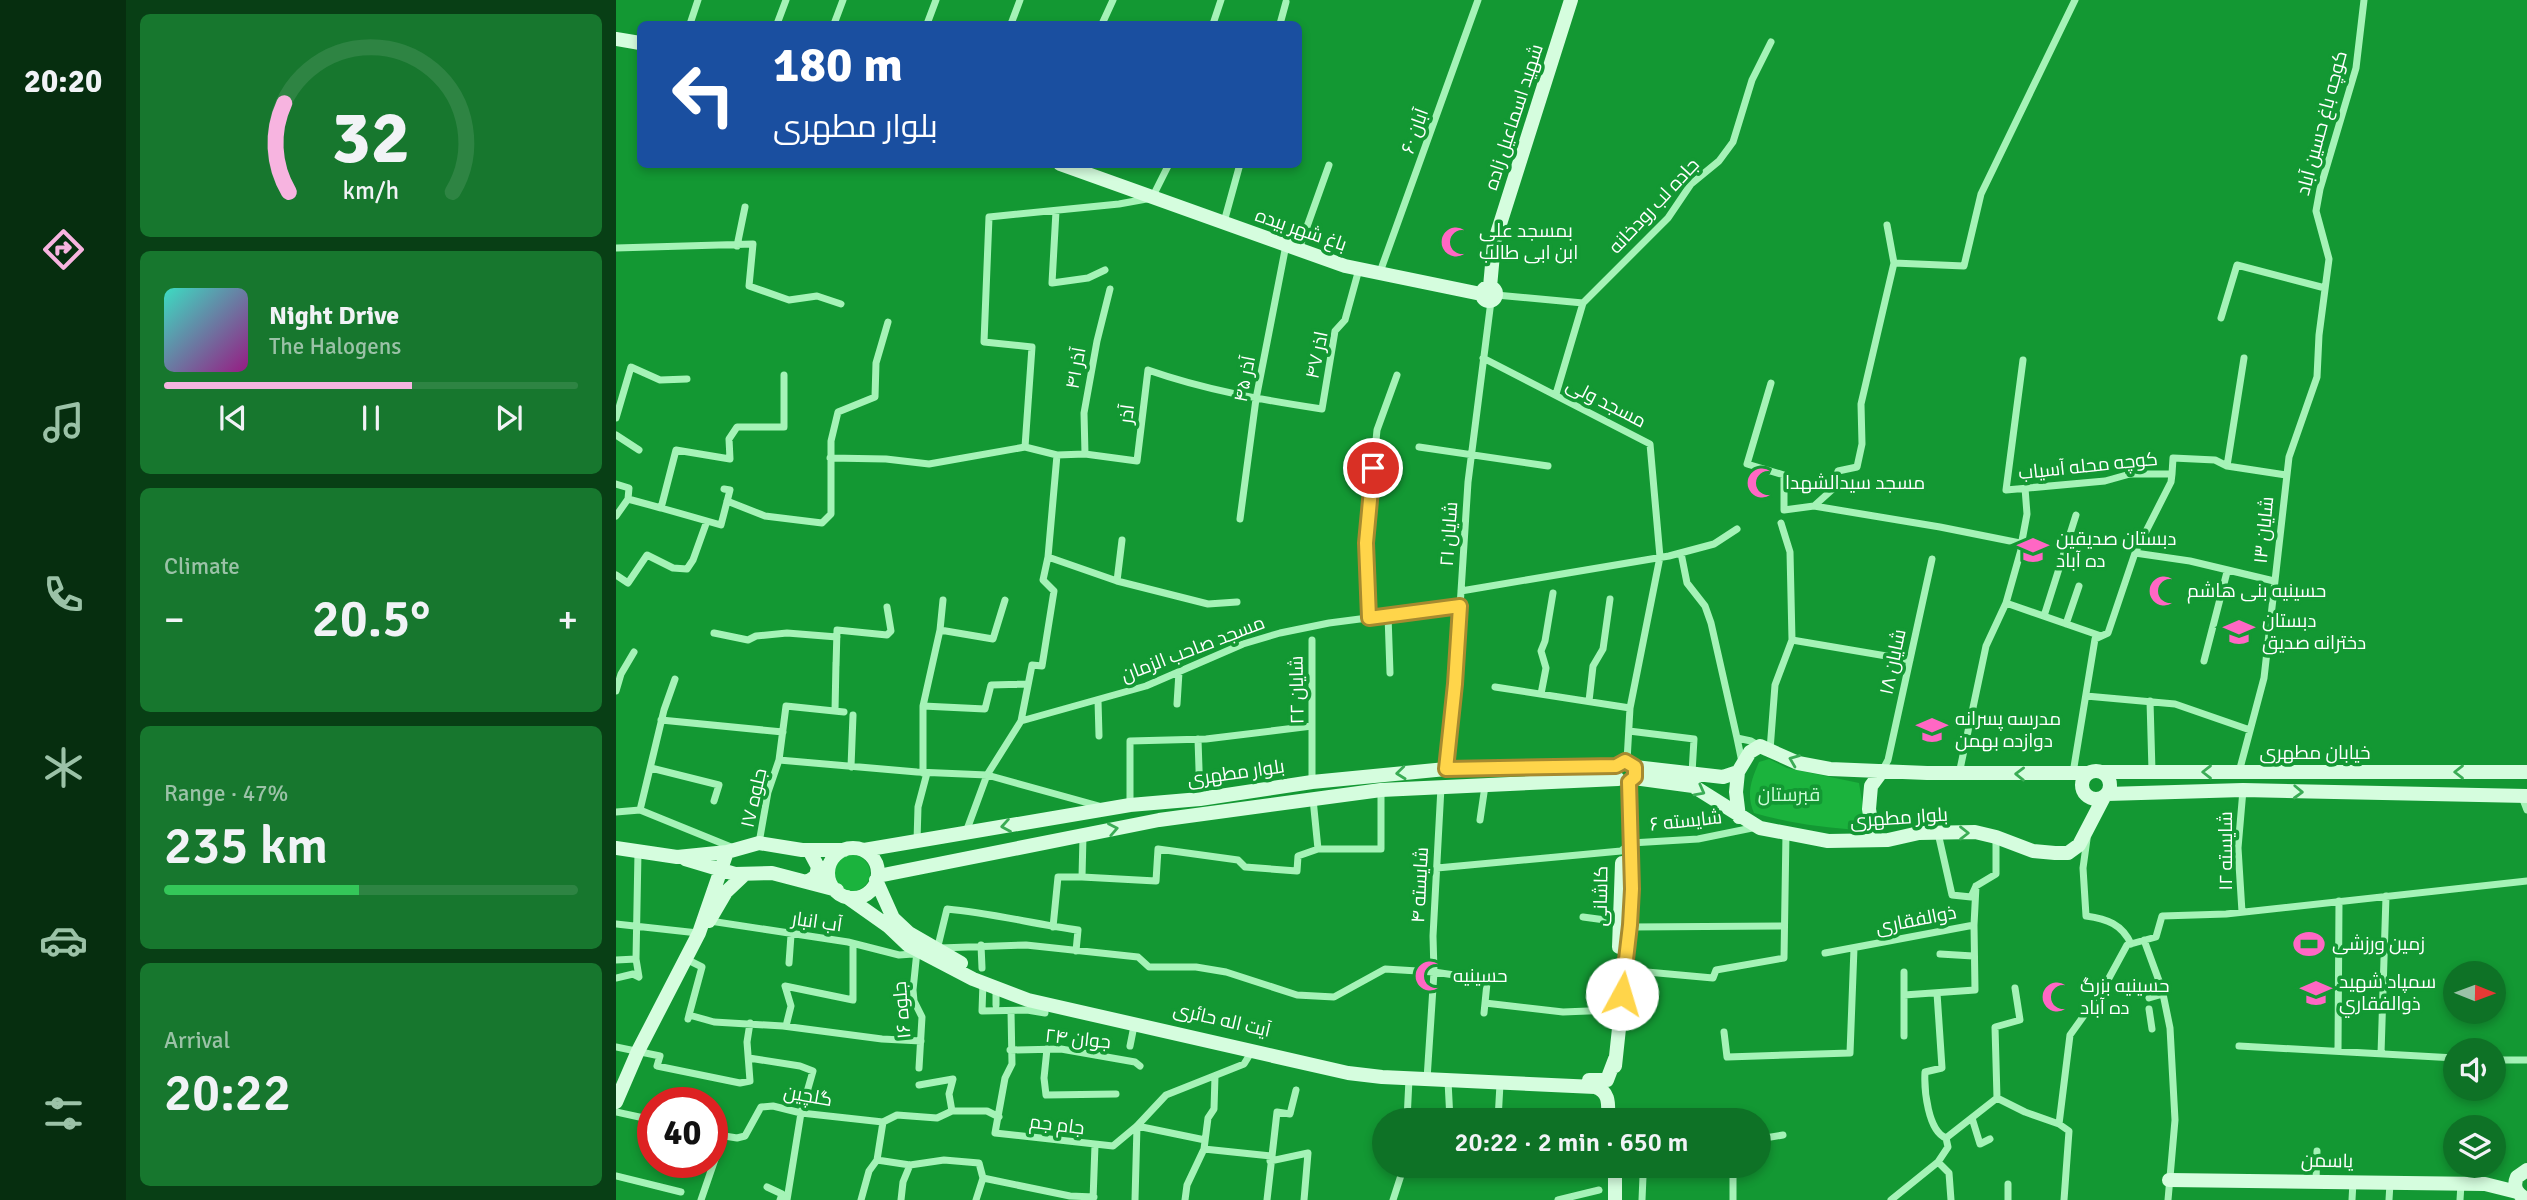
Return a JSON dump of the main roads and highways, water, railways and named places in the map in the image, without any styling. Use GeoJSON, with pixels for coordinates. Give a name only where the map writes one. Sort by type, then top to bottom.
{"type":"FeatureCollection","features":[{"type":"Feature","properties":{"kind":"main road","name":"شهید اسماعیل زاده"},"geometry":{"type":"LineString","coordinates":[[1489,295],[1494,243],[1571,0]]}},
{"type":"Feature","properties":{"kind":"main road"},"geometry":{"type":"LineString","coordinates":[[616,39],[637,42]]}},
{"type":"Feature","properties":{"kind":"main road","name":"باغ شهر بیده"},"geometry":{"type":"LineString","coordinates":[[1071,168],[1345,266],[1489,295]]}},
{"type":"Feature","properties":{"kind":"main road"},"geometry":{"type":"LineString","coordinates":[[1739,817],[1736,792],[1740,768],[1750,752],[1765,748],[1798,763],[1819,767],[1959,774],[2088,773],[2110,785],[2106,796]]}},
{"type":"Feature","properties":{"kind":"main road","name":"بلوار مطهری"},"geometry":{"type":"LineString","coordinates":[[864,850],[1130,805],[1200,799],[1312,782],[1446,769],[1692,773],[1723,776],[1740,768]]}},
{"type":"Feature","properties":{"kind":"main road"},"geometry":{"type":"LineString","coordinates":[[1874,841],[1868,809],[1871,786],[1882,771]]}},
{"type":"Feature","properties":{"kind":"main road","name":"خیابان مطهری"},"geometry":{"type":"LineString","coordinates":[[2088,773],[2527,772]]}},
{"type":"Feature","properties":{"kind":"main road"},"geometry":{"type":"LineString","coordinates":[[2084,792],[2082,782],[2088,773]]}},
{"type":"Feature","properties":{"kind":"main road","name":"بلوار مطهری"},"geometry":{"type":"LineString","coordinates":[[877,878],[1159,820],[1381,790],[1485,786],[1625,774],[1693,786],[1758,827],[1828,841],[1874,841],[1919,833],[1975,832],[2033,850],[2068,853],[2079,845],[2106,796]]}},
{"type":"Feature","properties":{"kind":"main road","name":"کاشانی"},"geometry":{"type":"LineString","coordinates":[[1611,1108],[1625,970],[1625,774]]}},
{"type":"Feature","properties":{"kind":"main road","name":"خیابان مطهری"},"geometry":{"type":"LineString","coordinates":[[2057,775],[2095,800],[2106,796],[2243,790],[2525,801]]}},
{"type":"Feature","properties":{"kind":"main road"},"geometry":{"type":"LineString","coordinates":[[1244,793],[1246,808]]}},
{"type":"Feature","properties":{"kind":"main road"},"geometry":{"type":"LineString","coordinates":[[1036,821],[1041,844]]}},
{"type":"Feature","properties":{"kind":"main road"},"geometry":{"type":"LineString","coordinates":[[616,848],[677,857],[732,850],[760,843],[808,850],[854,848],[864,850],[872,856],[877,865],[877,878],[867,893],[858,897],[842,894],[829,875],[830,864],[835,855],[844,850]]}},
{"type":"Feature","properties":{"kind":"main road"},"geometry":{"type":"LineString","coordinates":[[616,1102],[638,1051],[699,933],[719,870],[732,850]]}},
{"type":"Feature","properties":{"kind":"main road"},"geometry":{"type":"LineString","coordinates":[[807,882],[817,876],[818,867],[808,850]]}},
{"type":"Feature","properties":{"kind":"main road","name":"آیت اله حائری"},"geometry":{"type":"LineString","coordinates":[[677,857],[744,875],[772,873],[842,894],[919,945],[1027,1000],[1134,1026],[1252,1048]]}},
{"type":"Feature","properties":{"kind":"main road"},"geometry":{"type":"LineString","coordinates":[[699,933],[726,892],[744,875]]}},
{"type":"Feature","properties":{"kind":"main road","name":"آیت اله حائری"},"geometry":{"type":"LineString","coordinates":[[877,878],[892,918],[919,945]]}},
{"type":"Feature","properties":{"kind":"main road","name":"کاشانی"},"geometry":{"type":"LineString","coordinates":[[1611,1108],[1607,1080],[1613,1010],[1625,925]]}},
{"type":"Feature","properties":{"kind":"main road","name":"آیت اله حائری"},"geometry":{"type":"LineString","coordinates":[[935,953],[1003,984],[1076,1006],[1346,1068],[1427,1078],[1607,1080]]}},
{"type":"Feature","properties":{"kind":"main road"},"geometry":{"type":"LineString","coordinates":[[1607,1080],[1615,1059]]}},
{"type":"Feature","properties":{"kind":"main road","name":"آیت اله حائری"},"geometry":{"type":"LineString","coordinates":[[1427,1078],[1500,1084],[1585,1086],[1601,1089],[1610,1108]]}},
{"type":"Feature","properties":{"kind":"main road"},"geometry":{"type":"LineString","coordinates":[[2524,1172],[2515,1181],[2524,1197]]}},
{"type":"Feature","properties":{"kind":"main road","name":"یاسمن"},"geometry":{"type":"LineString","coordinates":[[2169,1180],[2485,1184],[2524,1172]]}},
{"type":"Feature","properties":{"kind":"main road"},"geometry":{"type":"LineString","coordinates":[[1615,1178],[1615,1200]]}},
{"type":"Feature","properties":{"kind":"main road","name":"یاسمن"},"geometry":{"type":"LineString","coordinates":[[2485,1184],[2524,1197]]}},
{"type":"Feature","properties":{"kind":"place","name":"بمسجد علی ابن ابی طالب"},"geometry":{"type":"Point","coordinates":[1456,242]}},
{"type":"Feature","properties":{"kind":"place","name":"مسجد سیدالشهدا"},"geometry":{"type":"Point","coordinates":[1762,483]}},
{"type":"Feature","properties":{"kind":"place","name":"دبستان صدیقین ده آباد"},"geometry":{"type":"Point","coordinates":[2033,550]}},
{"type":"Feature","properties":{"kind":"place","name":"حسینیه بنی هاشم"},"geometry":{"type":"Point","coordinates":[2164,591]}},
{"type":"Feature","properties":{"kind":"place","name":"دبستان دخترانه صدیق"},"geometry":{"type":"Point","coordinates":[2239,632]}},
{"type":"Feature","properties":{"kind":"place","name":"مدرسه پسرانه دوازده بهمن"},"geometry":{"type":"Point","coordinates":[1932,730]}},
{"type":"Feature","properties":{"kind":"place","name":"زمین ورزشی"},"geometry":{"type":"Point","coordinates":[2309,944]}},
{"type":"Feature","properties":{"kind":"place","name":"حسینیه"},"geometry":{"type":"Point","coordinates":[1430,976]}},
{"type":"Feature","properties":{"kind":"place","name":"سمپاد شهيد ذوالفقاري"},"geometry":{"type":"Point","coordinates":[2316,993]}},
{"type":"Feature","properties":{"kind":"place","name":"حسینیه بزرگ ده آباد"},"geometry":{"type":"Point","coordinates":[2057,997]}},
{"type":"Feature","properties":{"kind":"park label","name":"قبرستان"},"geometry":{"type":"Point","coordinates":[1789,795]}}]}
